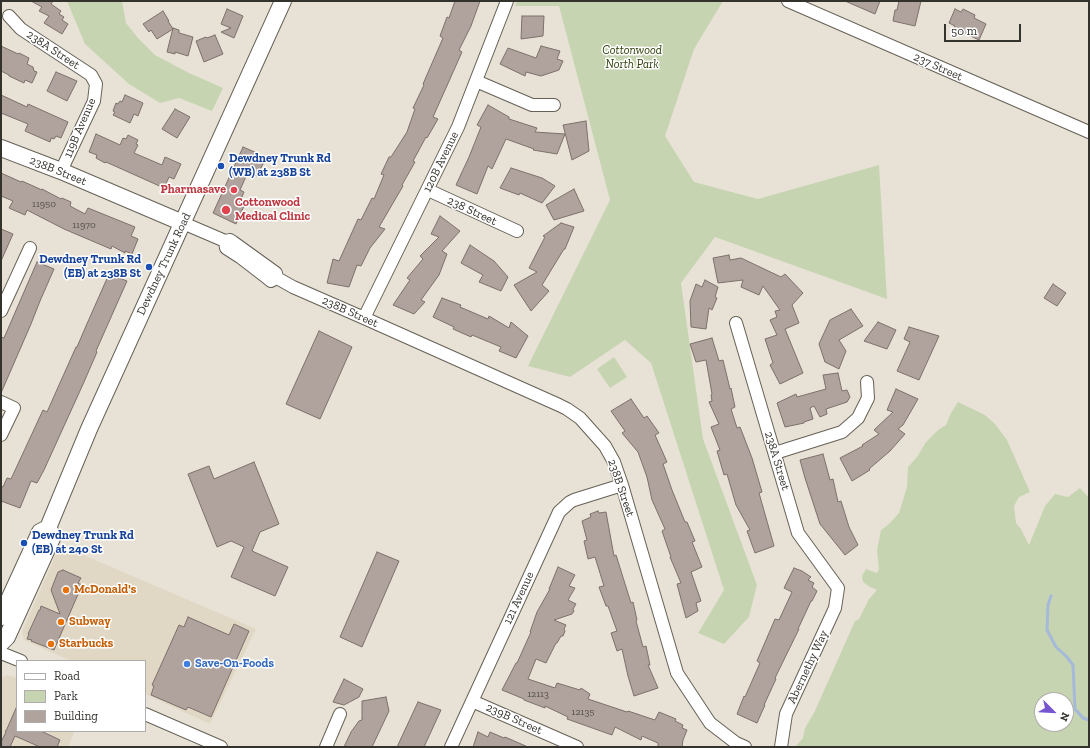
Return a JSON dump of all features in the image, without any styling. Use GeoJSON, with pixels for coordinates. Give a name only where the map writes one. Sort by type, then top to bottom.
{"type":"FeatureCollection","features":[{"type":"Feature","properties":{"kind":"main road","name":"Dewdney Trunk Road"},"geometry":{"type":"LineString","coordinates":[[1,617],[40,532],[48,528],[90,429],[283,1]]}},
{"type":"Feature","properties":{"kind":"main road","name":"238B Street"},"geometry":{"type":"LineString","coordinates":[[1,148],[61,171],[183,223]]}},
{"type":"Feature","properties":{"kind":"main road","name":"Dewdney Trunk Road"},"geometry":{"type":"LineString","coordinates":[[1,643],[7,637],[48,548],[52,536],[48,528]]}},
{"type":"Feature","properties":{"kind":"street","name":"120B Avenue"},"geometry":{"type":"LineString","coordinates":[[364,318],[458,127],[507,1]]}},
{"type":"Feature","properties":{"kind":"street","name":"237 Street"},"geometry":{"type":"LineString","coordinates":[[788,1],[1089,132]]}},
{"type":"Feature","properties":{"kind":"street","name":"238A Street"},"geometry":{"type":"LineString","coordinates":[[9,16],[21,29],[91,75],[96,84]]}},
{"type":"Feature","properties":{"kind":"street"},"geometry":{"type":"LineString","coordinates":[[476,81],[532,105],[554,105]]}},
{"type":"Feature","properties":{"kind":"street","name":"119B Avenue"},"geometry":{"type":"LineString","coordinates":[[61,171],[94,101],[96,84]]}},
{"type":"Feature","properties":{"kind":"street","name":"238 Street"},"geometry":{"type":"LineString","coordinates":[[428,190],[516,231]]}},
{"type":"Feature","properties":{"kind":"street","name":"238B Street"},"geometry":{"type":"LineString","coordinates":[[183,223],[225,241],[230,240],[242,247],[276,274],[277,278],[293,287],[567,409],[580,418],[605,446],[614,462],[677,674],[710,723],[736,743],[745,747]]}},
{"type":"Feature","properties":{"kind":"street"},"geometry":{"type":"LineString","coordinates":[[1,311],[30,248]]}},
{"type":"Feature","properties":{"kind":"street","name":"238A Street"},"geometry":{"type":"LineString","coordinates":[[736,323],[798,533],[838,588]]}},
{"type":"Feature","properties":{"kind":"street"},"geometry":{"type":"LineString","coordinates":[[775,453],[842,432],[858,418],[868,398],[867,382]]}},
{"type":"Feature","properties":{"kind":"street"},"geometry":{"type":"LineString","coordinates":[[1,402],[14,408],[1,435]]}},
{"type":"Feature","properties":{"kind":"street","name":"121 Avenue"},"geometry":{"type":"LineString","coordinates":[[451,747],[559,512],[574,500],[622,485]]}},
{"type":"Feature","properties":{"kind":"street","name":"Abernethy Way"},"geometry":{"type":"LineString","coordinates":[[781,747],[786,714],[835,608],[838,588]]}},
{"type":"Feature","properties":{"kind":"street"},"geometry":{"type":"LineString","coordinates":[[1,653],[18,660]]}},
{"type":"Feature","properties":{"kind":"street","name":"239B Street"},"geometry":{"type":"LineString","coordinates":[[472,701],[577,747]]}},
{"type":"Feature","properties":{"kind":"street"},"geometry":{"type":"LineString","coordinates":[[146,714],[221,747]]}},
{"type":"Feature","properties":{"kind":"street"},"geometry":{"type":"LineString","coordinates":[[326,747],[340,714]]}},
{"type":"Feature","properties":{"kind":"shaded area"},"geometry":{"type":"Polygon","coordinates":[[[60,545],[256,629],[210,724],[146,694],[146,660],[69,660],[24,640],[22,632],[60,545]]]}},
{"type":"Feature","properties":{"kind":"shaded area"},"geometry":{"type":"Polygon","coordinates":[[[7,675],[16,678],[16,732],[75,732],[68,747],[1,747],[2,678],[7,675]]]}},
{"type":"Feature","properties":{"kind":"green space"},"geometry":{"type":"Polygon","coordinates":[[[67,1],[122,1],[126,23],[155,55],[189,73],[223,88],[212,111],[179,98],[160,103],[129,84],[85,44],[67,1]]]}},
{"type":"Feature","properties":{"kind":"green space","name":"Cottonwood North Park"},"geometry":{"type":"Polygon","coordinates":[[[517,1],[723,1],[694,49],[665,136],[694,182],[758,199],[879,165],[887,299],[715,237],[681,283],[703,439],[757,585],[749,617],[724,644],[698,633],[724,590],[651,363],[625,340],[570,377],[528,366],[610,200],[559,6],[515,6],[517,1]]]}},
{"type":"Feature","properties":{"kind":"green space"},"geometry":{"type":"Polygon","coordinates":[[[614,357],[627,377],[610,388],[597,369],[614,357]]]}},
{"type":"Feature","properties":{"kind":"green space"},"geometry":{"type":"Polygon","coordinates":[[[958,402],[985,415],[995,424],[1007,440],[1030,492],[1019,497],[1014,506],[1016,523],[1021,529],[1029,545],[1045,506],[1055,494],[1068,497],[1080,488],[1089,498],[1089,747],[795,747],[803,738],[805,728],[814,713],[855,621],[859,619],[869,599],[877,590],[863,582],[862,576],[866,569],[877,573],[879,569],[877,550],[881,530],[899,513],[907,487],[908,467],[917,457],[926,442],[938,430],[946,425],[958,402]]]}},
{"type":"Feature","properties":{"kind":"building"},"geometry":{"type":"Polygon","coordinates":[[[31,1],[53,1],[51,4],[61,11],[59,14],[64,17],[62,20],[68,24],[62,34],[44,23],[49,16],[39,11],[42,7],[31,1]]]}},
{"type":"Feature","properties":{"kind":"building"},"geometry":{"type":"Polygon","coordinates":[[[455,1],[480,1],[471,26],[459,50],[462,52],[433,117],[438,119],[427,138],[426,137],[413,161],[415,162],[402,185],[403,186],[379,227],[385,229],[370,248],[361,266],[357,265],[349,287],[327,283],[333,259],[339,261],[358,219],[361,220],[372,198],[374,199],[384,175],[381,174],[389,157],[391,157],[407,132],[415,109],[413,108],[443,38],[440,36],[455,1]]]}},
{"type":"Feature","properties":{"kind":"building"},"geometry":{"type":"Polygon","coordinates":[[[845,1],[880,1],[875,14],[845,1]]]}},
{"type":"Feature","properties":{"kind":"building"},"geometry":{"type":"Polygon","coordinates":[[[899,1],[921,1],[915,26],[893,21],[895,10],[897,10],[899,1]]]}},
{"type":"Feature","properties":{"kind":"building"},"geometry":{"type":"Polygon","coordinates":[[[227,9],[243,16],[234,38],[221,32],[231,28],[221,24],[227,9]]]}},
{"type":"Feature","properties":{"kind":"building"},"geometry":{"type":"Polygon","coordinates":[[[955,9],[961,12],[963,9],[975,15],[974,18],[986,24],[979,40],[954,28],[955,26],[949,23],[955,9]]]}},
{"type":"Feature","properties":{"kind":"building"},"geometry":{"type":"Polygon","coordinates":[[[163,11],[173,29],[157,39],[151,30],[149,32],[143,24],[163,11]]]}},
{"type":"Feature","properties":{"kind":"building"},"geometry":{"type":"Polygon","coordinates":[[[522,16],[544,16],[543,36],[521,39],[522,16]]]}},
{"type":"Feature","properties":{"kind":"building"},"geometry":{"type":"Polygon","coordinates":[[[173,28],[179,30],[179,33],[193,37],[188,56],[175,52],[175,54],[167,52],[173,28]]]}},
{"type":"Feature","properties":{"kind":"building"},"geometry":{"type":"Polygon","coordinates":[[[215,35],[223,54],[204,62],[196,41],[215,35]]]}},
{"type":"Feature","properties":{"kind":"building"},"geometry":{"type":"Polygon","coordinates":[[[1,46],[29,58],[27,64],[33,67],[34,71],[37,72],[32,83],[25,80],[24,83],[1,71],[1,46]]]}},
{"type":"Feature","properties":{"kind":"building"},"geometry":{"type":"Polygon","coordinates":[[[541,46],[560,51],[557,59],[563,61],[559,70],[541,76],[526,72],[525,76],[500,64],[508,48],[536,58],[541,46]]]}},
{"type":"Feature","properties":{"kind":"building"},"geometry":{"type":"Polygon","coordinates":[[[56,72],[77,81],[67,101],[47,91],[56,72]]]}},
{"type":"Feature","properties":{"kind":"building"},"geometry":{"type":"Polygon","coordinates":[[[1,95],[27,107],[28,104],[68,122],[61,138],[56,136],[54,139],[51,138],[50,142],[25,131],[28,124],[1,113],[1,95]]]}},
{"type":"Feature","properties":{"kind":"building"},"geometry":{"type":"Polygon","coordinates":[[[125,95],[143,103],[138,116],[134,114],[130,123],[113,115],[115,112],[113,111],[116,103],[118,104],[120,101],[122,102],[125,95]]]}},
{"type":"Feature","properties":{"kind":"building"},"geometry":{"type":"Polygon","coordinates":[[[488,105],[509,117],[509,119],[537,128],[535,132],[565,134],[557,154],[533,150],[534,149],[506,139],[492,169],[488,166],[477,194],[456,185],[481,127],[477,125],[488,105]]]}},
{"type":"Feature","properties":{"kind":"building"},"geometry":{"type":"Polygon","coordinates":[[[175,109],[190,117],[177,138],[162,129],[175,109]]]}},
{"type":"Feature","properties":{"kind":"building"},"geometry":{"type":"Polygon","coordinates":[[[586,121],[589,151],[572,160],[563,125],[586,121]]]}},
{"type":"Feature","properties":{"kind":"building"},"geometry":{"type":"Polygon","coordinates":[[[96,134],[120,145],[123,138],[126,139],[128,135],[138,140],[136,144],[138,145],[134,153],[162,165],[165,157],[181,164],[174,179],[169,177],[164,188],[96,158],[97,155],[89,152],[96,134]]]}},
{"type":"Feature","properties":{"kind":"building"},"geometry":{"type":"Polygon","coordinates":[[[243,147],[257,153],[254,158],[264,162],[257,176],[248,172],[240,190],[244,192],[239,204],[244,206],[236,224],[213,213],[243,147]]]}},
{"type":"Feature","properties":{"kind":"building"},"geometry":{"type":"Polygon","coordinates":[[[511,168],[542,178],[555,186],[542,203],[520,193],[519,195],[500,188],[511,168]]]}},
{"type":"Feature","properties":{"kind":"building"},"geometry":{"type":"Polygon","coordinates":[[[1,173],[71,202],[70,206],[85,214],[88,208],[135,227],[131,236],[138,239],[132,254],[125,251],[125,253],[112,246],[111,249],[64,229],[27,210],[25,215],[9,208],[13,201],[1,196],[1,173]]]}},
{"type":"Feature","properties":{"kind":"building"},"geometry":{"type":"Polygon","coordinates":[[[574,189],[584,211],[554,220],[546,205],[574,189]]]}},
{"type":"Feature","properties":{"kind":"building"},"geometry":{"type":"Polygon","coordinates":[[[440,216],[460,231],[442,251],[447,254],[439,275],[421,300],[425,302],[414,314],[393,305],[410,280],[407,278],[423,259],[420,256],[439,237],[431,234],[440,216]]]}},
{"type":"Feature","properties":{"kind":"building"},"geometry":{"type":"Polygon","coordinates":[[[561,223],[574,227],[565,249],[542,285],[549,291],[531,311],[514,285],[537,272],[529,268],[545,237],[543,236],[561,223]]]}},
{"type":"Feature","properties":{"kind":"building"},"geometry":{"type":"Polygon","coordinates":[[[1,229],[13,234],[1,261],[1,229]]]}},
{"type":"Feature","properties":{"kind":"building"},"geometry":{"type":"Polygon","coordinates":[[[470,245],[494,261],[508,277],[501,291],[479,282],[483,275],[461,263],[470,245]]]}},
{"type":"Feature","properties":{"kind":"building"},"geometry":{"type":"Polygon","coordinates":[[[729,255],[730,260],[741,258],[781,277],[785,274],[803,293],[792,305],[799,323],[785,329],[803,373],[780,384],[770,365],[773,363],[765,339],[777,335],[770,320],[777,317],[775,311],[780,310],[763,286],[759,295],[741,287],[743,280],[718,283],[713,258],[729,255]]]}},
{"type":"Feature","properties":{"kind":"building"},"geometry":{"type":"Polygon","coordinates":[[[37,262],[54,269],[1,393],[1,337],[4,338],[37,262]]]}},
{"type":"Feature","properties":{"kind":"building"},"geometry":{"type":"Polygon","coordinates":[[[109,274],[127,281],[84,382],[44,470],[37,483],[31,481],[20,508],[1,501],[1,486],[3,487],[7,478],[11,479],[43,410],[47,412],[109,274]]]}},
{"type":"Feature","properties":{"kind":"building"},"geometry":{"type":"Polygon","coordinates":[[[705,280],[718,287],[715,297],[717,298],[712,310],[709,308],[706,329],[691,327],[690,301],[696,284],[702,287],[705,280]]]}},
{"type":"Feature","properties":{"kind":"building"},"geometry":{"type":"Polygon","coordinates":[[[1053,284],[1066,293],[1057,306],[1044,298],[1053,284]]]}},
{"type":"Feature","properties":{"kind":"building"},"geometry":{"type":"Polygon","coordinates":[[[442,298],[461,305],[460,307],[488,319],[489,316],[509,328],[511,322],[528,336],[516,358],[499,351],[501,347],[472,335],[471,337],[453,329],[454,327],[433,317],[442,298]]]}},
{"type":"Feature","properties":{"kind":"building"},"geometry":{"type":"Polygon","coordinates":[[[851,309],[863,326],[839,340],[846,351],[839,369],[825,362],[819,344],[830,320],[851,309]]]}},
{"type":"Feature","properties":{"kind":"building"},"geometry":{"type":"Polygon","coordinates":[[[878,322],[896,330],[887,349],[864,341],[878,322]]]}},
{"type":"Feature","properties":{"kind":"building"},"geometry":{"type":"Polygon","coordinates":[[[909,327],[939,336],[919,380],[897,371],[910,342],[904,339],[909,327]]]}},
{"type":"Feature","properties":{"kind":"building"},"geometry":{"type":"Polygon","coordinates":[[[319,331],[352,347],[320,419],[286,404],[319,331]]]}},
{"type":"Feature","properties":{"kind":"building"},"geometry":{"type":"Polygon","coordinates":[[[712,338],[719,361],[723,360],[735,407],[731,409],[737,428],[740,427],[752,458],[762,492],[759,493],[774,546],[755,553],[747,531],[750,530],[736,505],[727,474],[724,475],[717,451],[720,450],[711,427],[719,424],[709,402],[712,401],[712,394],[706,360],[696,362],[690,344],[712,338]]]}},
{"type":"Feature","properties":{"kind":"building"},"geometry":{"type":"Polygon","coordinates":[[[838,373],[842,391],[847,390],[850,397],[847,402],[826,409],[827,414],[820,417],[814,406],[810,408],[813,419],[804,423],[785,427],[777,403],[796,394],[797,397],[826,389],[823,375],[838,373]]]}},
{"type":"Feature","properties":{"kind":"building"},"geometry":{"type":"Polygon","coordinates":[[[896,389],[918,399],[903,425],[898,429],[905,434],[890,451],[869,469],[870,470],[852,481],[840,458],[863,446],[862,445],[879,434],[874,430],[893,412],[887,410],[896,389]]]}},
{"type":"Feature","properties":{"kind":"building"},"geometry":{"type":"Polygon","coordinates":[[[631,399],[644,418],[647,416],[659,433],[655,435],[667,462],[663,464],[685,522],[687,522],[695,541],[692,542],[702,567],[691,572],[701,601],[696,603],[698,611],[686,618],[677,584],[681,583],[670,557],[662,531],[665,529],[652,500],[647,477],[638,452],[622,433],[625,431],[611,411],[631,399]]]}},
{"type":"Feature","properties":{"kind":"building"},"geometry":{"type":"Polygon","coordinates":[[[823,454],[830,480],[833,479],[838,502],[841,501],[849,527],[858,545],[845,555],[820,524],[800,460],[823,454]]]}},
{"type":"Feature","properties":{"kind":"building"},"geometry":{"type":"Polygon","coordinates":[[[254,462],[279,524],[260,532],[252,551],[288,567],[275,596],[231,577],[244,547],[231,541],[217,547],[188,474],[209,466],[214,479],[254,462]]]}},
{"type":"Feature","properties":{"kind":"building"},"geometry":{"type":"Polygon","coordinates":[[[598,511],[599,513],[606,512],[614,556],[616,555],[631,603],[633,602],[643,647],[646,646],[650,665],[648,665],[658,688],[634,696],[622,649],[617,651],[611,633],[617,631],[599,587],[604,586],[595,557],[588,559],[584,541],[587,540],[582,521],[591,517],[590,514],[598,511]]]}},
{"type":"Feature","properties":{"kind":"building"},"geometry":{"type":"Polygon","coordinates":[[[377,552],[399,561],[362,647],[340,637],[377,552]]]}},
{"type":"Feature","properties":{"kind":"building"},"geometry":{"type":"Polygon","coordinates":[[[558,567],[575,575],[569,586],[575,588],[568,600],[576,604],[572,614],[554,620],[566,625],[563,636],[561,636],[556,643],[546,663],[536,659],[528,679],[555,688],[557,683],[580,690],[581,688],[590,694],[588,699],[655,720],[659,712],[676,719],[675,721],[683,725],[682,728],[687,730],[682,747],[658,747],[658,743],[642,736],[641,740],[615,727],[612,735],[567,719],[568,717],[545,706],[545,708],[502,690],[517,663],[531,632],[537,612],[550,589],[558,567]]]}},
{"type":"Feature","properties":{"kind":"building"},"geometry":{"type":"Polygon","coordinates":[[[794,568],[811,577],[808,580],[814,583],[812,587],[817,591],[775,678],[776,679],[757,723],[737,714],[760,663],[757,661],[775,619],[779,620],[792,592],[784,588],[794,568]]]}},
{"type":"Feature","properties":{"kind":"building"},"geometry":{"type":"Polygon","coordinates":[[[63,570],[81,578],[78,583],[82,585],[54,650],[27,639],[41,606],[60,614],[51,590],[58,572],[63,570]]]}},
{"type":"Feature","properties":{"kind":"building"},"geometry":{"type":"Polygon","coordinates":[[[188,617],[229,635],[234,624],[249,631],[211,717],[188,707],[186,710],[151,695],[154,686],[152,685],[179,625],[184,627],[188,617]]]}},
{"type":"Feature","properties":{"kind":"building"},"geometry":{"type":"Polygon","coordinates":[[[344,679],[363,689],[359,697],[344,705],[333,702],[344,679]]]}},
{"type":"Feature","properties":{"kind":"building"},"geometry":{"type":"Polygon","coordinates":[[[386,697],[389,711],[372,747],[344,747],[351,732],[359,721],[362,720],[362,701],[386,697]]]}},
{"type":"Feature","properties":{"kind":"building"},"geometry":{"type":"Polygon","coordinates":[[[418,702],[441,710],[424,747],[397,747],[418,702]]]}},
{"type":"Feature","properties":{"kind":"building"},"geometry":{"type":"Polygon","coordinates":[[[16,708],[16,732],[43,732],[60,740],[57,747],[40,747],[15,736],[10,747],[2,747],[1,742],[16,708]]]}},
{"type":"Feature","properties":{"kind":"building"},"geometry":{"type":"Polygon","coordinates":[[[478,732],[488,737],[490,732],[528,747],[473,747],[478,732]]]}},
{"type":"Feature","properties":{"kind":"waterway"},"geometry":{"type":"LineString","coordinates":[[1051,596],[1048,605],[1047,630],[1056,647],[1073,665],[1075,709],[1083,718],[1089,720]]}},
{"type":"Feature","properties":{"kind":"place","name":"Dewdney Trunk Rd (WB) at 238B St"},"geometry":{"type":"Point","coordinates":[221,166]}},
{"type":"Feature","properties":{"kind":"place","name":"Pharmasave"},"geometry":{"type":"Point","coordinates":[234,190]}},
{"type":"Feature","properties":{"kind":"place","name":"Cottonwood Medical Clinic"},"geometry":{"type":"Point","coordinates":[226,210]}},
{"type":"Feature","properties":{"kind":"place","name":"Dewdney Trunk Rd (EB) at 238B St"},"geometry":{"type":"Point","coordinates":[149,267]}},
{"type":"Feature","properties":{"kind":"place","name":"Dewdney Trunk Rd (EB) at 240 St"},"geometry":{"type":"Point","coordinates":[24,543]}},
{"type":"Feature","properties":{"kind":"place","name":"McDonald's"},"geometry":{"type":"Point","coordinates":[66,590]}},
{"type":"Feature","properties":{"kind":"place","name":"Subway"},"geometry":{"type":"Point","coordinates":[61,622]}},
{"type":"Feature","properties":{"kind":"place","name":"Starbucks"},"geometry":{"type":"Point","coordinates":[51,644]}},
{"type":"Feature","properties":{"kind":"place","name":"Save-On-Foods"},"geometry":{"type":"Point","coordinates":[187,664]}}]}
